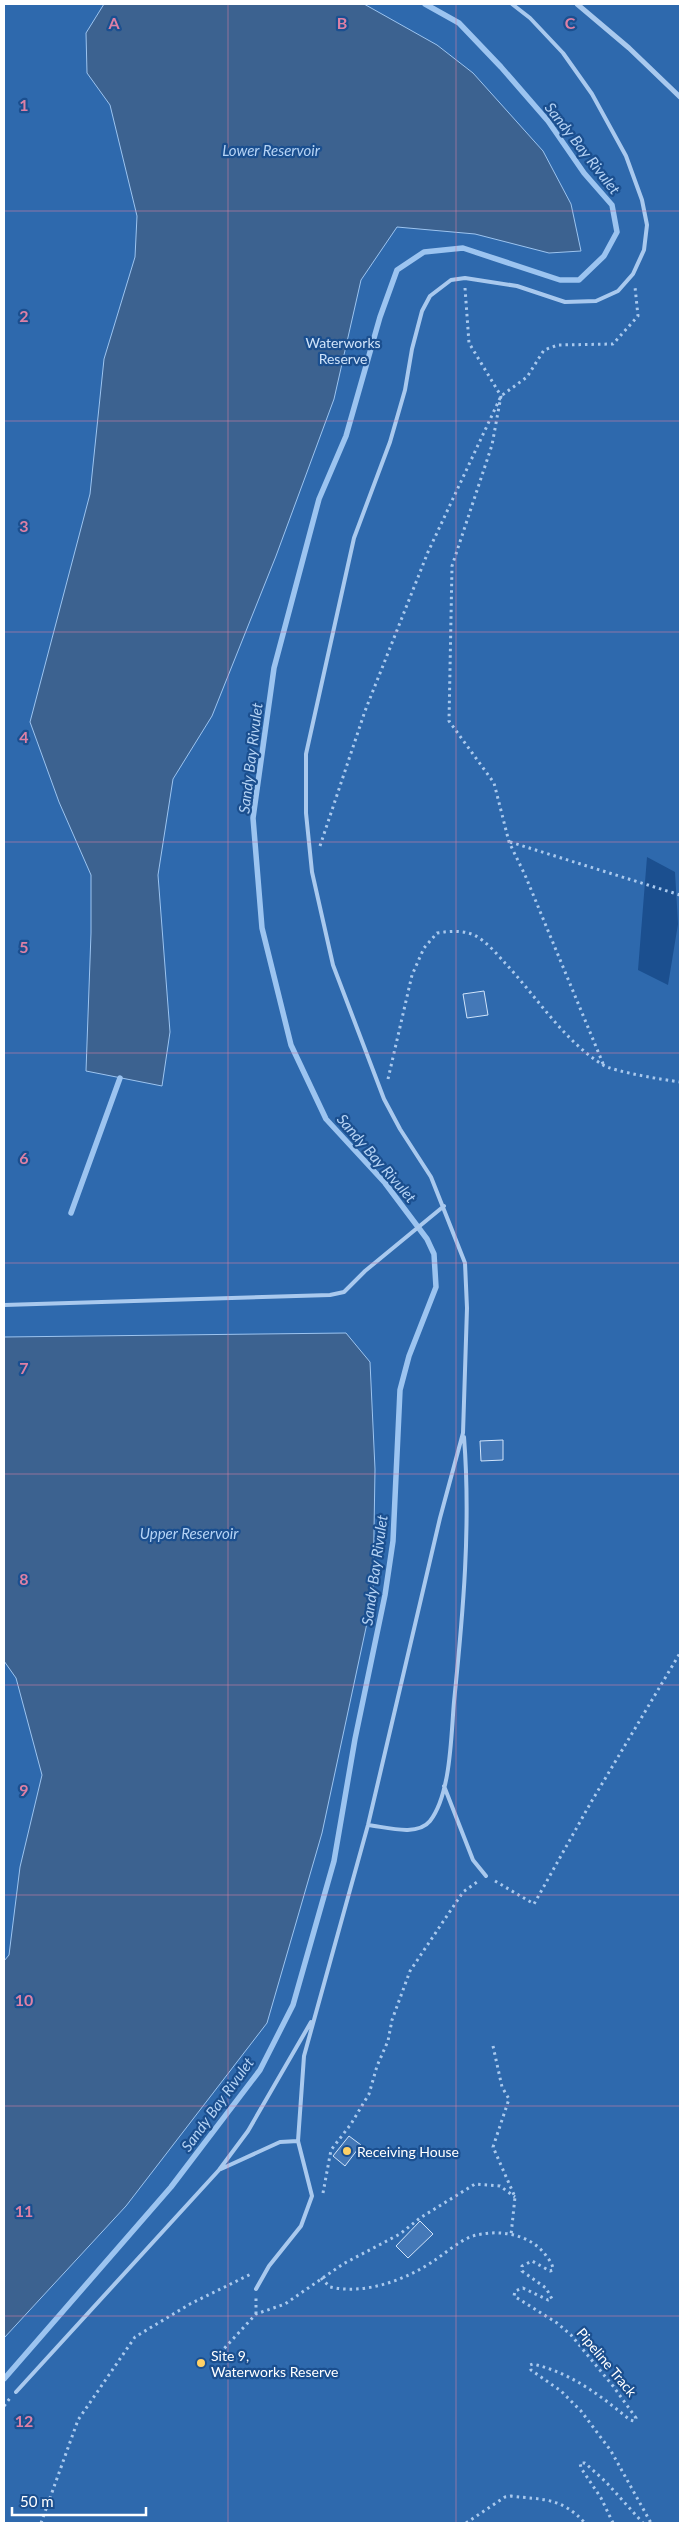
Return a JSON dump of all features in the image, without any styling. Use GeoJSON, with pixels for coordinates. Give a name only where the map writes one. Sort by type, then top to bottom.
{"type":"FeatureCollection","features":[{"type":"Feature","properties":{"kind":"street"},"geometry":{"type":"LineString","coordinates":[[577,4],[629,48],[680,97]]}},
{"type":"Feature","properties":{"kind":"lane"},"geometry":{"type":"LineString","coordinates":[[368,1825],[413,1830],[423,1826],[430,1820],[436,1809],[444,1786],[449,1752],[467,1558],[468,1484],[463,1433],[467,1308],[465,1263],[431,1177],[400,1129],[384,1099],[334,965],[312,872],[306,813],[306,754],[354,538],[390,442],[405,390],[412,349],[422,311],[430,296],[440,286],[451,280],[465,278],[517,286],[565,302],[596,301],[618,291],[633,274],[644,250],[647,225],[642,200],[626,156],[592,94],[563,53],[530,18],[512,4]]}},
{"type":"Feature","properties":{"kind":"lane"},"geometry":{"type":"LineString","coordinates":[[4,1305],[330,1296],[344,1292],[365,1270],[444,1206]]}},
{"type":"Feature","properties":{"kind":"lane"},"geometry":{"type":"LineString","coordinates":[[256,2289],[269,2266],[300,2226],[312,2196],[298,2141],[304,2056],[368,1825],[440,1518],[463,1433]]}},
{"type":"Feature","properties":{"kind":"lane"},"geometry":{"type":"LineString","coordinates":[[444,1786],[473,1860],[486,1876]]}},
{"type":"Feature","properties":{"kind":"lane"},"geometry":{"type":"LineString","coordinates":[[16,2392],[219,2170],[253,2124],[313,2018]]}},
{"type":"Feature","properties":{"kind":"lane"},"geometry":{"type":"LineString","coordinates":[[219,2170],[280,2142],[298,2141]]}},
{"type":"Feature","properties":{"kind":"path"},"geometry":{"type":"LineString","coordinates":[[312,872],[365,711],[428,552],[501,396],[528,377],[544,350],[558,345],[613,344],[638,316],[633,274]]}},
{"type":"Feature","properties":{"kind":"path"},"geometry":{"type":"LineString","coordinates":[[465,278],[469,343],[501,396],[492,445],[452,566],[449,721],[494,783],[509,842],[526,875],[604,1066]]}},
{"type":"Feature","properties":{"kind":"path"},"geometry":{"type":"LineString","coordinates":[[509,842],[680,895]]}},
{"type":"Feature","properties":{"kind":"path"},"geometry":{"type":"LineString","coordinates":[[384,1099],[412,975],[424,948],[437,933],[457,930],[475,936],[513,972],[555,1022],[604,1066],[663,1080],[680,1082]]}},
{"type":"Feature","properties":{"kind":"path"},"geometry":{"type":"LineString","coordinates":[[322,2198],[331,2150],[351,2124],[369,2094],[377,2066],[388,2041],[392,2020],[410,1971],[463,1892],[486,1876],[534,1904],[590,1804],[680,1652]]}},
{"type":"Feature","properties":{"kind":"path"},"geometry":{"type":"LineString","coordinates":[[493,2046],[502,2087],[510,2099],[493,2147],[515,2197],[511,2235]]}},
{"type":"Feature","properties":{"kind":"path"},"geometry":{"type":"LineString","coordinates":[[220,2353],[256,2314],[286,2304],[343,2264],[400,2234],[420,2218],[475,2184],[500,2186],[515,2197]]}},
{"type":"Feature","properties":{"kind":"path","name":"Pipeline Track"},"geometry":{"type":"LineString","coordinates":[[321,2278],[330,2287],[337,2289],[381,2284],[422,2269],[465,2239],[482,2234],[520,2236],[540,2248],[554,2267],[550,2271],[532,2261],[522,2266],[522,2271],[546,2288],[552,2299],[548,2300],[523,2288],[515,2291],[514,2296],[557,2323],[571,2335],[613,2386],[636,2418],[634,2421],[630,2420],[602,2397],[562,2372],[533,2364],[530,2365],[531,2370],[581,2411],[611,2451],[651,2523]]}},
{"type":"Feature","properties":{"kind":"path"},"geometry":{"type":"LineString","coordinates":[[42,2523],[78,2420],[135,2337],[190,2304],[269,2266]]}},
{"type":"Feature","properties":{"kind":"path"},"geometry":{"type":"LineString","coordinates":[[256,2289],[256,2314]]}},
{"type":"Feature","properties":{"kind":"path"},"geometry":{"type":"LineString","coordinates":[[613,2523],[601,2498],[581,2468],[580,2463],[585,2464],[606,2482],[643,2523]]}},
{"type":"Feature","properties":{"kind":"path"},"geometry":{"type":"LineString","coordinates":[[466,2523],[499,2501],[512,2496],[558,2502],[567,2506],[585,2523]]}},
{"type":"Feature","properties":{"kind":"green space","name":"Waterworks Reserve"},"geometry":{"type":"Polygon","coordinates":[[[4,4],[680,4],[680,2523],[4,2523],[4,4]],[[647,857],[638,970],[668,985],[678,924],[675,872],[647,857]]]}},
{"type":"Feature","properties":{"kind":"water","name":"Lower Reservoir"},"geometry":{"type":"Polygon","coordinates":[[[104,4],[364,4],[437,45],[473,73],[543,151],[571,204],[581,251],[549,253],[475,234],[397,227],[361,280],[334,399],[276,556],[212,716],[173,779],[158,875],[170,1032],[162,1086],[86,1071],[91,875],[59,802],[30,722],[90,494],[104,359],[135,257],[137,216],[110,105],[87,73],[86,33],[104,4]]]}},
{"type":"Feature","properties":{"kind":"water","name":"Upper Reservoir"},"geometry":{"type":"Polygon","coordinates":[[[346,1333],[370,1362],[375,1469],[373,1595],[322,1833],[267,2023],[126,2206],[4,2338],[4,1961],[9,1955],[20,1867],[42,1775],[16,1678],[4,1661],[4,1337],[346,1333]]]}},
{"type":"Feature","properties":{"kind":"building"},"geometry":{"type":"Polygon","coordinates":[[[484,991],[488,1015],[467,1018],[463,994],[484,991]]]}},
{"type":"Feature","properties":{"kind":"building"},"geometry":{"type":"Polygon","coordinates":[[[503,1440],[503,1460],[481,1461],[480,1441],[503,1440]]]}},
{"type":"Feature","properties":{"kind":"building","name":"Receiving House"},"geometry":{"type":"Polygon","coordinates":[[[349,2136],[361,2145],[345,2166],[333,2156],[349,2136]]]}},
{"type":"Feature","properties":{"kind":"building"},"geometry":{"type":"Polygon","coordinates":[[[420,2221],[433,2234],[408,2258],[396,2246],[420,2221]]]}},
{"type":"Feature","properties":{"kind":"waterway","name":"Sandy Bay Rivulet"},"geometry":{"type":"LineString","coordinates":[[4,2379],[171,2187],[260,2070],[293,2005],[334,1861],[355,1739],[385,1595],[393,1541],[400,1390],[409,1356],[436,1287],[434,1254],[427,1239],[385,1183],[326,1119],[291,1045],[262,928],[253,818],[274,668],[319,499],[346,436],[380,317],[397,270],[424,252],[463,248],[560,280],[579,280],[604,256],[617,232],[612,205],[584,173],[548,121],[501,67],[459,23],[425,4]]}},
{"type":"Feature","properties":{"kind":"waterway"},"geometry":{"type":"LineString","coordinates":[[71,1213],[120,1078]]}},
{"type":"Feature","properties":{"kind":"place","name":"Receiving House"},"geometry":{"type":"Point","coordinates":[347,2151]}},
{"type":"Feature","properties":{"kind":"place","name":"Site 9, Waterworks Reserve"},"geometry":{"type":"Point","coordinates":[201,2363]}}]}
